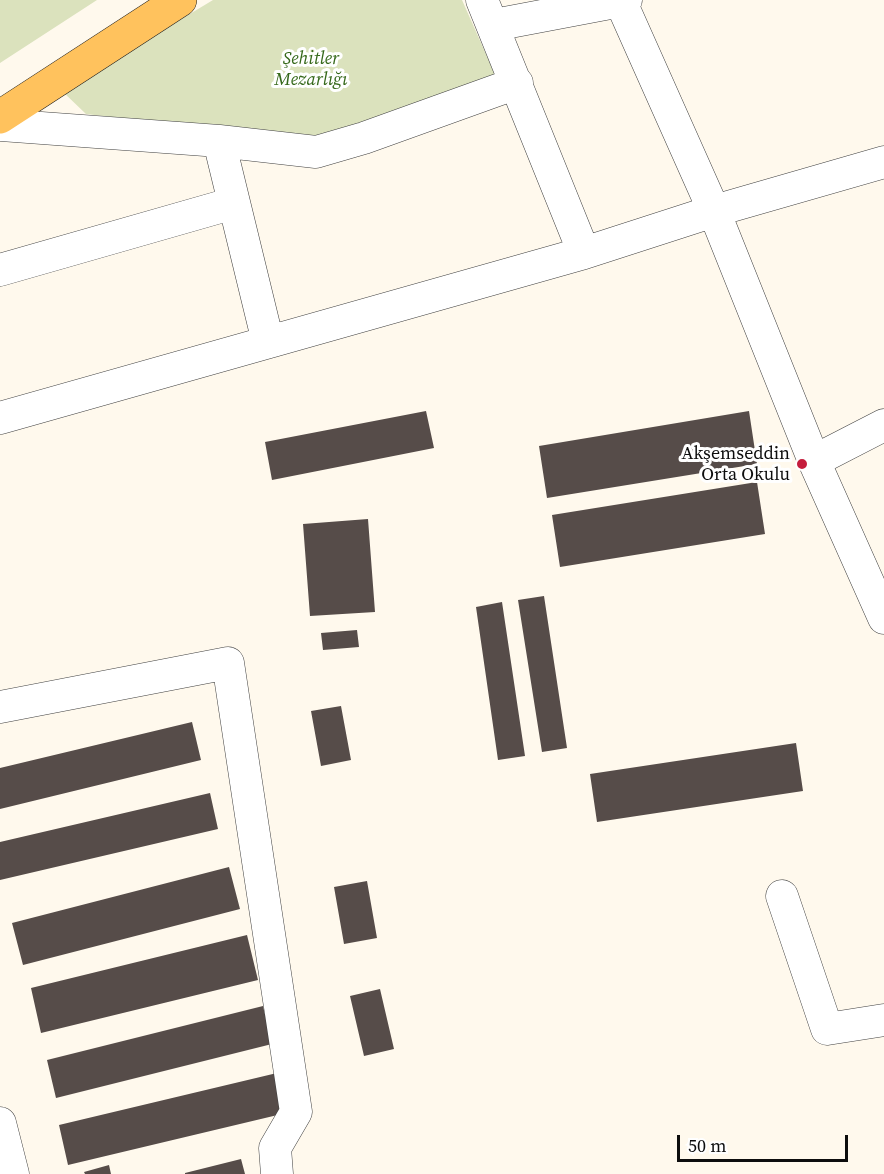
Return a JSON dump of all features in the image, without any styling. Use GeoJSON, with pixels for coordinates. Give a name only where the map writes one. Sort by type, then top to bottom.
{"type":"FeatureCollection","features":[{"type":"Feature","properties":{"kind":"main road"},"geometry":{"type":"LineString","coordinates":[[0,97],[153,0]]}},
{"type":"Feature","properties":{"kind":"main road"},"geometry":{"type":"LineString","coordinates":[[0,117],[180,0]]}},
{"type":"Feature","properties":{"kind":"street"},"geometry":{"type":"LineString","coordinates":[[584,253],[488,13],[622,1],[714,211],[814,461],[884,618]]}},
{"type":"Feature","properties":{"kind":"street"},"geometry":{"type":"LineString","coordinates":[[0,124],[219,141],[316,152],[364,138],[517,83]]}},
{"type":"Feature","properties":{"kind":"street"},"geometry":{"type":"LineString","coordinates":[[219,141],[268,342]]}},
{"type":"Feature","properties":{"kind":"street"},"geometry":{"type":"LineString","coordinates":[[0,418],[584,253],[714,211],[884,162]]}},
{"type":"Feature","properties":{"kind":"street"},"geometry":{"type":"LineString","coordinates":[[0,270],[234,203]]}},
{"type":"Feature","properties":{"kind":"street"},"geometry":{"type":"LineString","coordinates":[[814,461],[884,425]]}},
{"type":"Feature","properties":{"kind":"street"},"geometry":{"type":"LineString","coordinates":[[0,707],[228,663],[297,1112],[275,1148],[277,1174]]}},
{"type":"Feature","properties":{"kind":"street"},"geometry":{"type":"LineString","coordinates":[[782,896],[827,1029],[884,1020]]}},
{"type":"Feature","properties":{"kind":"street"},"geometry":{"type":"LineString","coordinates":[[0,1123],[13,1174]]}},
{"type":"Feature","properties":{"kind":"green space"},"geometry":{"type":"Polygon","coordinates":[[[0,0],[97,0],[0,63],[0,0]]]}},
{"type":"Feature","properties":{"kind":"green space","name":"Şehitler Mezarlığı"},"geometry":{"type":"Polygon","coordinates":[[[213,0],[462,0],[497,79],[319,141],[86,114],[62,91],[213,0]]]}},
{"type":"Feature","properties":{"kind":"building"},"geometry":{"type":"Polygon","coordinates":[[[426,411],[434,448],[272,480],[265,442],[426,411]]]}},
{"type":"Feature","properties":{"kind":"building"},"geometry":{"type":"Polygon","coordinates":[[[749,411],[757,464],[547,498],[539,446],[749,411]]]}},
{"type":"Feature","properties":{"kind":"building"},"geometry":{"type":"Polygon","coordinates":[[[757,482],[765,534],[560,567],[552,515],[757,482]]]}},
{"type":"Feature","properties":{"kind":"building"},"geometry":{"type":"Polygon","coordinates":[[[368,519],[375,612],[310,616],[303,524],[368,519]]]}},
{"type":"Feature","properties":{"kind":"building"},"geometry":{"type":"Polygon","coordinates":[[[544,596],[567,748],[542,752],[518,600],[544,596]]]}},
{"type":"Feature","properties":{"kind":"building"},"geometry":{"type":"Polygon","coordinates":[[[502,602],[525,756],[498,760],[476,607],[502,602]]]}},
{"type":"Feature","properties":{"kind":"building"},"geometry":{"type":"Polygon","coordinates":[[[357,630],[359,647],[323,650],[321,633],[357,630]]]}},
{"type":"Feature","properties":{"kind":"building"},"geometry":{"type":"Polygon","coordinates":[[[341,706],[351,760],[321,766],[311,711],[341,706]]]}},
{"type":"Feature","properties":{"kind":"building"},"geometry":{"type":"Polygon","coordinates":[[[192,722],[201,760],[0,809],[0,768],[192,722]]]}},
{"type":"Feature","properties":{"kind":"building"},"geometry":{"type":"Polygon","coordinates":[[[796,743],[803,791],[597,822],[590,774],[796,743]]]}},
{"type":"Feature","properties":{"kind":"building"},"geometry":{"type":"Polygon","coordinates":[[[210,793],[218,829],[0,880],[0,842],[210,793]]]}},
{"type":"Feature","properties":{"kind":"building"},"geometry":{"type":"Polygon","coordinates":[[[229,867],[240,909],[23,965],[12,923],[229,867]]]}},
{"type":"Feature","properties":{"kind":"building"},"geometry":{"type":"Polygon","coordinates":[[[367,881],[377,938],[344,944],[334,887],[367,881]]]}},
{"type":"Feature","properties":{"kind":"building"},"geometry":{"type":"Polygon","coordinates":[[[247,935],[258,980],[41,1033],[31,988],[247,935]]]}},
{"type":"Feature","properties":{"kind":"building"},"geometry":{"type":"Polygon","coordinates":[[[380,989],[394,1049],[364,1056],[350,996],[380,989]]]}},
{"type":"Feature","properties":{"kind":"building"},"geometry":{"type":"Polygon","coordinates":[[[263,1006],[272,1044],[56,1098],[47,1060],[263,1006]]]}},
{"type":"Feature","properties":{"kind":"building"},"geometry":{"type":"Polygon","coordinates":[[[277,1073],[286,1113],[68,1165],[59,1125],[277,1073]]]}},
{"type":"Feature","properties":{"kind":"building"},"geometry":{"type":"Polygon","coordinates":[[[241,1159],[245,1174],[185,1174],[185,1173],[241,1159]]]}},
{"type":"Feature","properties":{"kind":"building"},"geometry":{"type":"Polygon","coordinates":[[[109,1165],[111,1174],[85,1174],[84,1172],[109,1165]]]}},
{"type":"Feature","properties":{"kind":"place","name":"Akşemseddin Orta Okulu"},"geometry":{"type":"Point","coordinates":[802,464]}}]}
